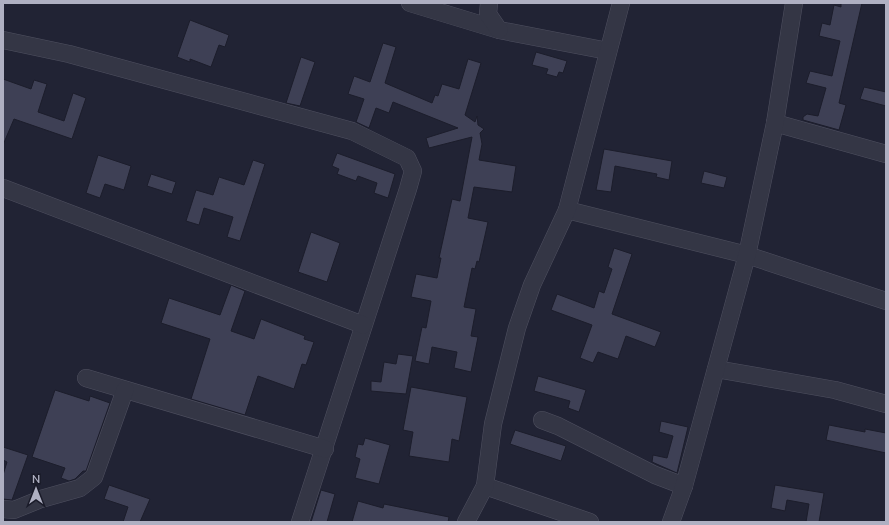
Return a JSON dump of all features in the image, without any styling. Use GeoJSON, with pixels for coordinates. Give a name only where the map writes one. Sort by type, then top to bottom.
{"type":"FeatureCollection","features":[{"type":"Feature","properties":{"kind":"street"},"geometry":{"type":"LineString","coordinates":[[410,3],[499,30],[608,51]]}},
{"type":"Feature","properties":{"kind":"street"},"geometry":{"type":"LineString","coordinates":[[490,3],[488,14],[499,30]]}},
{"type":"Feature","properties":{"kind":"street"},"geometry":{"type":"LineString","coordinates":[[466,522],[485,486],[493,424],[517,328],[532,285],[567,210],[621,3]]}},
{"type":"Feature","properties":{"kind":"street"},"geometry":{"type":"LineString","coordinates":[[671,522],[684,486],[747,255],[776,123],[794,3]]}},
{"type":"Feature","properties":{"kind":"street"},"geometry":{"type":"LineString","coordinates":[[3,40],[69,54],[352,131],[407,158],[413,171],[408,189],[363,325],[325,449],[300,522]]}},
{"type":"Feature","properties":{"kind":"street"},"geometry":{"type":"LineString","coordinates":[[776,123],[886,154]]}},
{"type":"Feature","properties":{"kind":"street"},"geometry":{"type":"LineString","coordinates":[[3,188],[363,325]]}},
{"type":"Feature","properties":{"kind":"street"},"geometry":{"type":"LineString","coordinates":[[567,210],[747,255],[886,301]]}},
{"type":"Feature","properties":{"kind":"street"},"geometry":{"type":"LineString","coordinates":[[716,369],[835,390],[886,404]]}},
{"type":"Feature","properties":{"kind":"street"},"geometry":{"type":"LineString","coordinates":[[86,378],[325,449]]}},
{"type":"Feature","properties":{"kind":"street"},"geometry":{"type":"LineString","coordinates":[[3,509],[14,510],[41,499],[80,488],[90,481],[94,477],[125,390]]}},
{"type":"Feature","properties":{"kind":"street"},"geometry":{"type":"LineString","coordinates":[[542,420],[558,426],[655,475],[684,486]]}},
{"type":"Feature","properties":{"kind":"street"},"geometry":{"type":"LineString","coordinates":[[485,486],[590,522]]}},
{"type":"Feature","properties":{"kind":"building"},"geometry":{"type":"Polygon","coordinates":[[[841,3],[862,3],[839,103],[846,105],[839,130],[803,120],[803,117],[807,114],[818,116],[826,88],[806,83],[810,71],[832,76],[840,41],[819,36],[822,23],[830,25],[834,5],[841,7],[841,3]]]}},
{"type":"Feature","properties":{"kind":"building"},"geometry":{"type":"Polygon","coordinates":[[[190,20],[229,35],[225,47],[219,45],[211,67],[190,59],[190,62],[177,57],[190,20]]]}},
{"type":"Feature","properties":{"kind":"building"},"geometry":{"type":"Polygon","coordinates":[[[383,43],[396,47],[385,83],[432,103],[435,95],[438,96],[442,84],[459,89],[468,59],[481,63],[465,115],[475,122],[477,116],[478,125],[484,129],[480,133],[482,144],[479,160],[516,166],[512,192],[474,187],[468,218],[488,222],[479,262],[477,261],[475,269],[472,268],[464,307],[476,309],[471,336],[478,337],[471,372],[454,368],[457,352],[432,347],[429,364],[415,361],[422,327],[426,328],[431,301],[411,297],[416,274],[437,278],[441,258],[439,258],[452,199],[460,201],[472,137],[429,148],[426,138],[458,128],[393,102],[389,113],[376,108],[369,128],[356,122],[364,99],[348,94],[354,76],[370,82],[383,43]]]}},
{"type":"Feature","properties":{"kind":"building"},"geometry":{"type":"Polygon","coordinates":[[[536,52],[567,61],[563,73],[559,72],[557,77],[546,74],[548,69],[532,65],[536,52]]]}},
{"type":"Feature","properties":{"kind":"building"},"geometry":{"type":"Polygon","coordinates":[[[301,57],[315,62],[300,106],[286,103],[301,57]]]}},
{"type":"Feature","properties":{"kind":"building"},"geometry":{"type":"Polygon","coordinates":[[[3,79],[31,89],[34,80],[47,84],[38,112],[64,121],[73,93],[86,98],[72,139],[14,119],[3,145],[3,79]]]}},
{"type":"Feature","properties":{"kind":"building"},"geometry":{"type":"Polygon","coordinates":[[[864,87],[886,92],[886,106],[860,99],[864,87]]]}},
{"type":"Feature","properties":{"kind":"building"},"geometry":{"type":"Polygon","coordinates":[[[604,149],[672,161],[669,180],[656,177],[657,174],[615,166],[611,192],[596,190],[604,149]]]}},
{"type":"Feature","properties":{"kind":"building"},"geometry":{"type":"Polygon","coordinates":[[[337,153],[395,174],[388,198],[374,193],[377,183],[358,176],[356,181],[337,174],[339,169],[332,166],[337,153]]]}},
{"type":"Feature","properties":{"kind":"building"},"geometry":{"type":"Polygon","coordinates":[[[98,155],[131,166],[124,190],[105,184],[100,198],[86,193],[98,155]]]}},
{"type":"Feature","properties":{"kind":"building"},"geometry":{"type":"Polygon","coordinates":[[[253,160],[265,164],[240,241],[227,237],[233,217],[204,208],[199,225],[186,221],[196,190],[213,195],[219,177],[244,185],[253,160]]]}},
{"type":"Feature","properties":{"kind":"building"},"geometry":{"type":"Polygon","coordinates":[[[704,171],[727,177],[724,188],[701,183],[704,171]]]}},
{"type":"Feature","properties":{"kind":"building"},"geometry":{"type":"Polygon","coordinates":[[[151,174],[176,182],[172,194],[147,186],[151,174]]]}},
{"type":"Feature","properties":{"kind":"building"},"geometry":{"type":"Polygon","coordinates":[[[311,232],[340,243],[327,282],[298,272],[311,232]]]}},
{"type":"Feature","properties":{"kind":"building"},"geometry":{"type":"Polygon","coordinates":[[[614,248],[632,254],[612,314],[661,332],[655,347],[626,336],[618,359],[598,352],[593,363],[580,358],[592,325],[551,310],[557,294],[594,308],[599,291],[604,293],[612,269],[608,267],[614,248]]]}},
{"type":"Feature","properties":{"kind":"building"},"geometry":{"type":"Polygon","coordinates":[[[231,285],[245,291],[231,331],[254,339],[261,319],[305,336],[304,339],[314,342],[306,365],[302,364],[294,389],[258,376],[245,415],[191,399],[210,339],[161,323],[169,298],[220,315],[231,285]]]}},
{"type":"Feature","properties":{"kind":"building"},"geometry":{"type":"Polygon","coordinates":[[[398,354],[413,356],[406,394],[371,391],[371,381],[381,382],[384,362],[396,364],[398,354]]]}},
{"type":"Feature","properties":{"kind":"building"},"geometry":{"type":"Polygon","coordinates":[[[538,376],[586,390],[579,412],[568,408],[570,401],[534,391],[538,376]]]}},
{"type":"Feature","properties":{"kind":"building"},"geometry":{"type":"Polygon","coordinates":[[[411,387],[467,397],[459,441],[452,439],[449,462],[409,456],[413,432],[403,430],[411,387]]]}},
{"type":"Feature","properties":{"kind":"building"},"geometry":{"type":"Polygon","coordinates":[[[55,390],[89,401],[90,396],[110,403],[86,471],[83,471],[75,479],[69,481],[61,478],[65,468],[32,457],[55,390]]]}},
{"type":"Feature","properties":{"kind":"building"},"geometry":{"type":"Polygon","coordinates":[[[661,421],[688,427],[677,473],[652,462],[653,455],[667,458],[673,436],[659,432],[661,421]]]}},
{"type":"Feature","properties":{"kind":"building"},"geometry":{"type":"Polygon","coordinates":[[[829,425],[865,432],[865,429],[886,433],[886,453],[826,440],[829,425]]]}},
{"type":"Feature","properties":{"kind":"building"},"geometry":{"type":"Polygon","coordinates":[[[515,430],[566,446],[561,461],[510,444],[515,430]]]}},
{"type":"Feature","properties":{"kind":"building"},"geometry":{"type":"Polygon","coordinates":[[[365,438],[390,445],[379,484],[355,478],[360,459],[355,457],[358,444],[363,445],[365,438]]]}},
{"type":"Feature","properties":{"kind":"building"},"geometry":{"type":"Polygon","coordinates":[[[3,447],[28,455],[12,500],[3,499],[3,475],[7,462],[3,460],[3,447]]]}},
{"type":"Feature","properties":{"kind":"building"},"geometry":{"type":"Polygon","coordinates":[[[109,485],[150,499],[140,522],[123,522],[128,507],[104,499],[109,485]]]}},
{"type":"Feature","properties":{"kind":"building"},"geometry":{"type":"Polygon","coordinates":[[[775,485],[824,493],[819,522],[806,522],[809,504],[787,500],[785,511],[771,508],[775,485]]]}},
{"type":"Feature","properties":{"kind":"building"},"geometry":{"type":"Polygon","coordinates":[[[321,490],[335,494],[327,522],[311,522],[321,490]]]}},
{"type":"Feature","properties":{"kind":"building"},"geometry":{"type":"Polygon","coordinates":[[[358,501],[383,508],[384,504],[449,517],[448,522],[352,522],[358,501]]]}}]}
